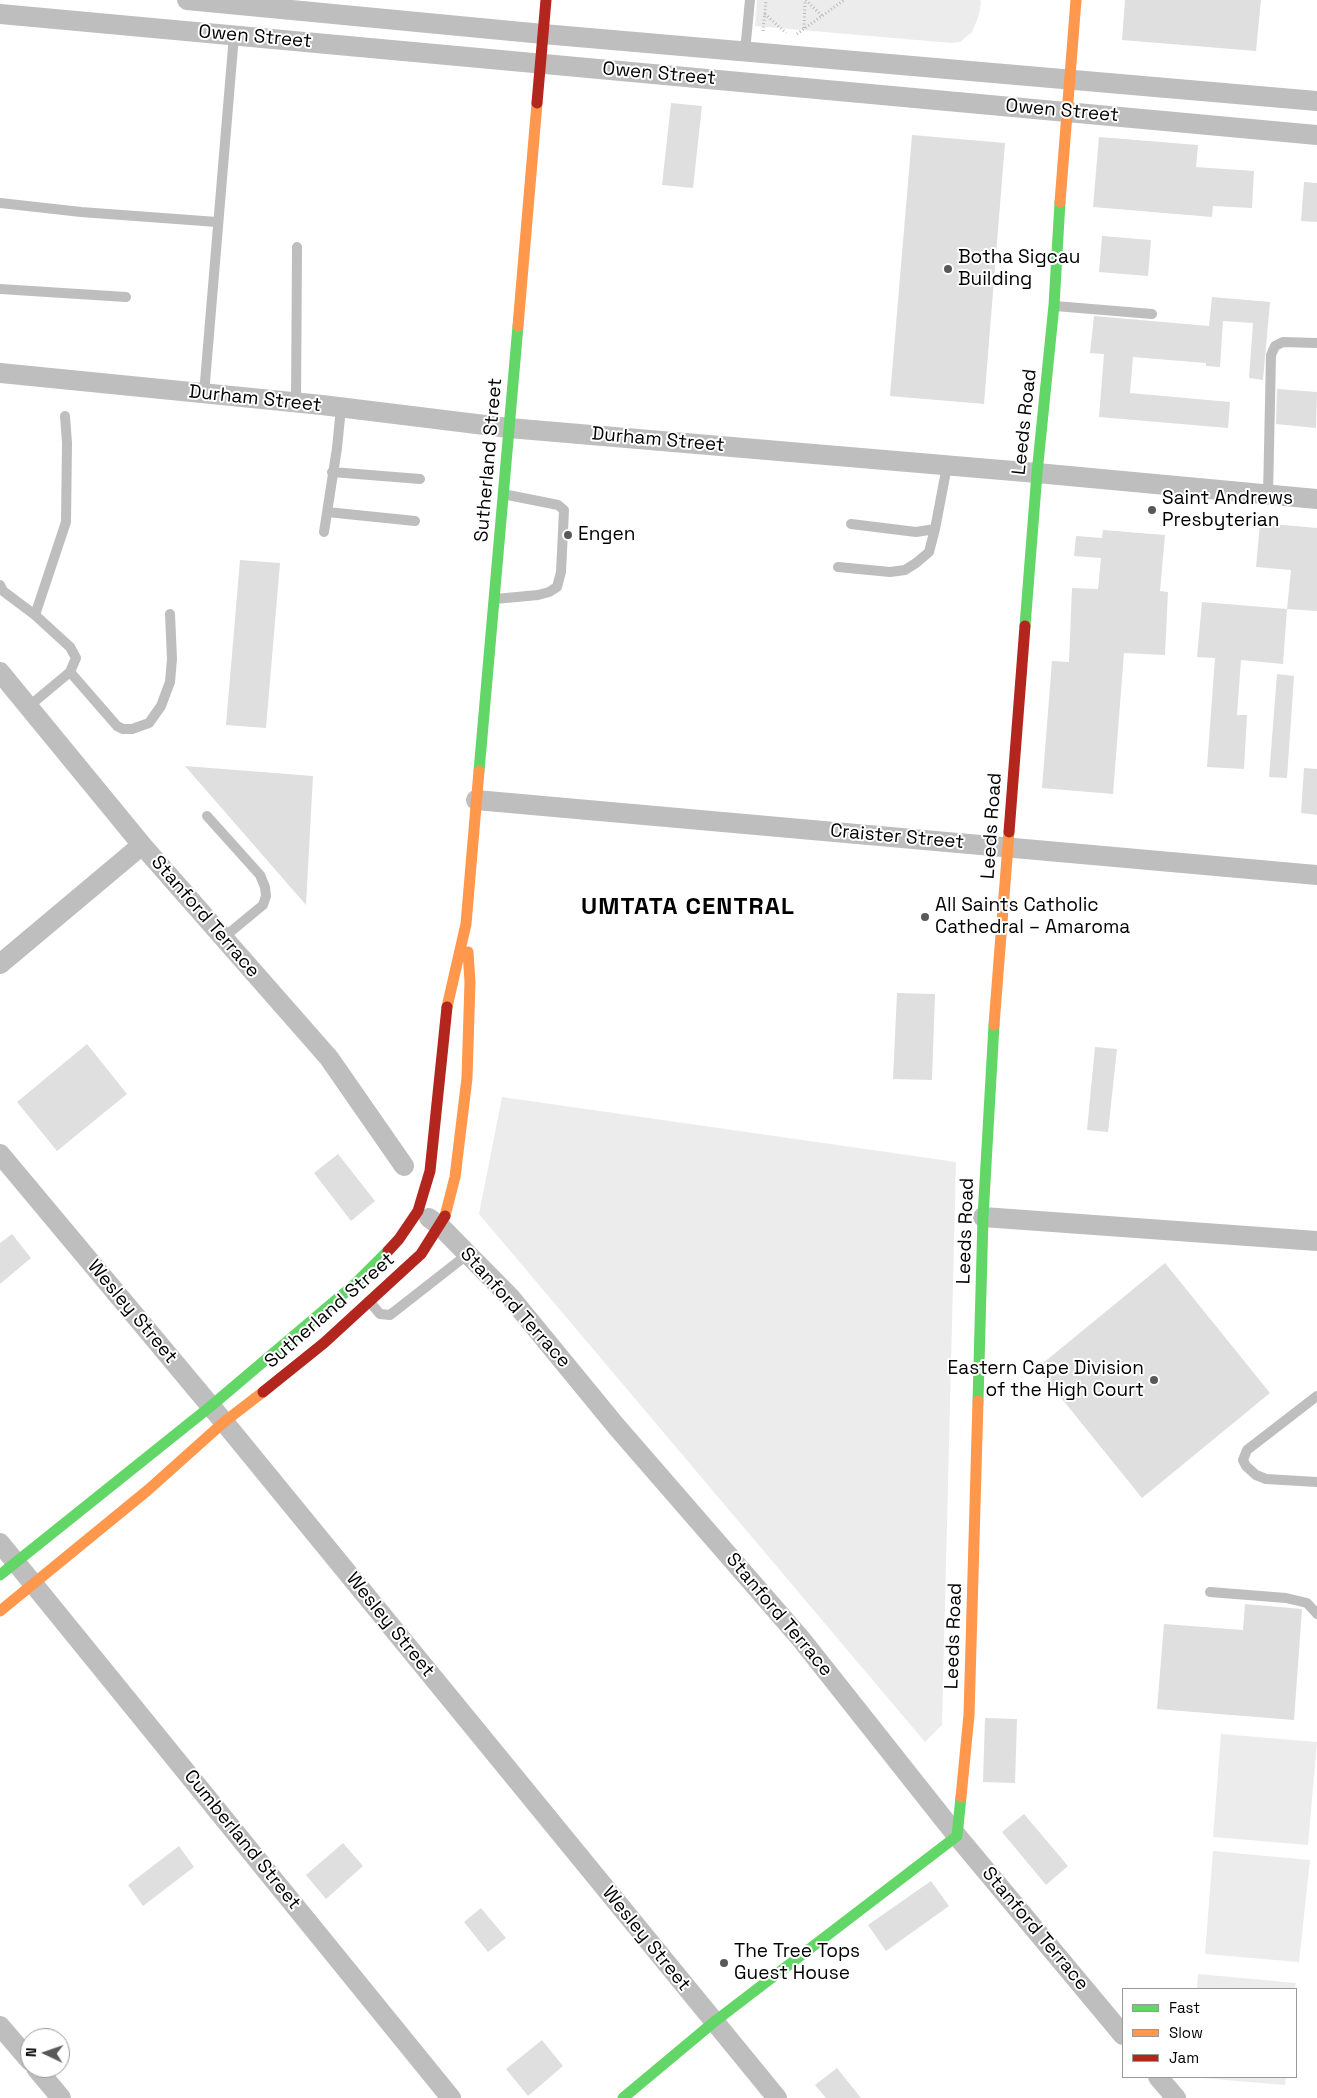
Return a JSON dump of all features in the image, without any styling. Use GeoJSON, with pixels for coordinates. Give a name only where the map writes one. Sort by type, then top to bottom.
{"type":"FeatureCollection","features":[{"type":"Feature","properties":{"kind":"main road","name":"Sutherland Street"},"geometry":{"type":"LineString","coordinates":[[0,1611],[33,1582],[148,1490],[224,1422],[324,1343],[421,1254],[440,1226],[447,1210],[455,1177],[467,1078],[470,982],[466,924],[546,0]]}},
{"type":"Feature","properties":{"kind":"main road","name":"Leeds Road"},"geometry":{"type":"LineString","coordinates":[[957,1836],[969,1715],[983,1217],[995,1016],[1037,473],[1054,306],[1066,112],[1076,0]]}},
{"type":"Feature","properties":{"kind":"main road","name":"Sutherland Street"},"geometry":{"type":"LineString","coordinates":[[0,1575],[211,1406],[355,1284],[403,1234],[418,1211],[430,1170],[444,1023],[452,979],[466,924]]}},
{"type":"Feature","properties":{"kind":"main road"},"geometry":{"type":"LineString","coordinates":[[623,2098],[714,2022],[957,1836]]}},
{"type":"Feature","properties":{"kind":"street","name":"Owen Street"},"geometry":{"type":"LineString","coordinates":[[187,0],[268,4],[543,34],[1317,101]]}},
{"type":"Feature","properties":{"kind":"street","name":"Owen Street"},"geometry":{"type":"LineString","coordinates":[[0,14],[1317,135]]}},
{"type":"Feature","properties":{"kind":"street","name":"Durham Street"},"geometry":{"type":"LineString","coordinates":[[0,373],[296,403],[509,428],[1037,473],[1317,500]]}},
{"type":"Feature","properties":{"kind":"street","name":"Stanford Terrace"},"geometry":{"type":"LineString","coordinates":[[0,672],[142,845],[329,1058],[404,1166]]}},
{"type":"Feature","properties":{"kind":"street","name":"Craister Street"},"geometry":{"type":"LineString","coordinates":[[476,800],[1317,875]]}},
{"type":"Feature","properties":{"kind":"street"},"geometry":{"type":"LineString","coordinates":[[0,964],[142,845]]}},
{"type":"Feature","properties":{"kind":"street","name":"Wesley Street"},"geometry":{"type":"LineString","coordinates":[[0,1154],[211,1406],[777,2098]]}},
{"type":"Feature","properties":{"kind":"street","name":"Stanford Terrace"},"geometry":{"type":"LineString","coordinates":[[418,1211],[440,1226],[511,1298],[616,1426],[801,1640],[957,1836],[1122,2034]]}},
{"type":"Feature","properties":{"kind":"street"},"geometry":{"type":"LineString","coordinates":[[983,1217],[1317,1241]]}},
{"type":"Feature","properties":{"kind":"street","name":"Cumberland Street"},"geometry":{"type":"LineString","coordinates":[[0,1543],[451,2098]]}},
{"type":"Feature","properties":{"kind":"street"},"geometry":{"type":"LineString","coordinates":[[0,2026],[20,2049]]}},
{"type":"Feature","properties":{"kind":"street"},"geometry":{"type":"LineString","coordinates":[[44,2078],[61,2098]]}},
{"type":"Feature","properties":{"kind":"street"},"geometry":{"type":"LineString","coordinates":[[1159,2078],[1176,2098]]}},
{"type":"Feature","properties":{"kind":"lane"},"geometry":{"type":"LineString","coordinates":[[745,51],[750,0]]}},
{"type":"Feature","properties":{"kind":"lane"},"geometry":{"type":"LineString","coordinates":[[204,394],[234,36]]}},
{"type":"Feature","properties":{"kind":"lane"},"geometry":{"type":"LineString","coordinates":[[0,203],[81,212],[217,222]]}},
{"type":"Feature","properties":{"kind":"lane"},"geometry":{"type":"LineString","coordinates":[[296,403],[297,247]]}},
{"type":"Feature","properties":{"kind":"lane"},"geometry":{"type":"LineString","coordinates":[[0,289],[126,298]]}},
{"type":"Feature","properties":{"kind":"lane"},"geometry":{"type":"LineString","coordinates":[[1054,306],[1152,314]]}},
{"type":"Feature","properties":{"kind":"lane"},"geometry":{"type":"LineString","coordinates":[[1268,495],[1271,355],[1276,346],[1283,342],[1317,343]]}},
{"type":"Feature","properties":{"kind":"lane"},"geometry":{"type":"LineString","coordinates":[[324,532],[341,408]]}},
{"type":"Feature","properties":{"kind":"lane"},"geometry":{"type":"LineString","coordinates":[[35,615],[66,522],[68,453],[65,416]]}},
{"type":"Feature","properties":{"kind":"lane"},"geometry":{"type":"LineString","coordinates":[[838,567],[890,572],[905,570],[929,552],[935,530],[946,466]]}},
{"type":"Feature","properties":{"kind":"lane"},"geometry":{"type":"LineString","coordinates":[[332,472],[420,479]]}},
{"type":"Feature","properties":{"kind":"lane"},"geometry":{"type":"LineString","coordinates":[[494,600],[549,592],[557,587],[562,572],[564,510],[558,505],[503,494]]}},
{"type":"Feature","properties":{"kind":"lane"},"geometry":{"type":"LineString","coordinates":[[327,512],[415,521]]}},
{"type":"Feature","properties":{"kind":"lane"},"geometry":{"type":"LineString","coordinates":[[851,524],[916,532],[935,530]]}},
{"type":"Feature","properties":{"kind":"lane"},"geometry":{"type":"LineString","coordinates":[[0,585],[3,591],[35,615],[70,647],[76,658],[70,672],[28,707]]}},
{"type":"Feature","properties":{"kind":"lane"},"geometry":{"type":"LineString","coordinates":[[70,672],[116,726],[123,729],[132,729],[149,723],[161,706],[170,682],[172,659],[170,614]]}},
{"type":"Feature","properties":{"kind":"lane"},"geometry":{"type":"LineString","coordinates":[[207,816],[260,875],[266,896],[263,905],[224,938]]}},
{"type":"Feature","properties":{"kind":"lane"},"geometry":{"type":"LineString","coordinates":[[369,1301],[380,1314],[390,1316],[468,1254]]}},
{"type":"Feature","properties":{"kind":"lane"},"geometry":{"type":"LineString","coordinates":[[1317,1396],[1247,1450],[1244,1460],[1246,1466],[1266,1479],[1317,1482]]}},
{"type":"Feature","properties":{"kind":"lane"},"geometry":{"type":"LineString","coordinates":[[1210,1592],[1286,1598],[1307,1603],[1317,1614]]}},
{"type":"Feature","properties":{"kind":"path"},"geometry":{"type":"LineString","coordinates":[[763,31],[766,0]]}},
{"type":"Feature","properties":{"kind":"path"},"geometry":{"type":"LineString","coordinates":[[806,0],[822,16]]}},
{"type":"Feature","properties":{"kind":"path"},"geometry":{"type":"LineString","coordinates":[[804,29],[806,0]]}},
{"type":"Feature","properties":{"kind":"path"},"geometry":{"type":"LineString","coordinates":[[797,34],[844,0]]}},
{"type":"Feature","properties":{"kind":"path"},"geometry":{"type":"LineString","coordinates":[[765,14],[786,32]]}},
{"type":"Feature","properties":{"kind":"shaded area"},"geometry":{"type":"Polygon","coordinates":[[[757,0],[980,0],[981,2],[979,15],[972,32],[960,42],[951,43],[755,26],[757,0]]]}},
{"type":"Feature","properties":{"kind":"shaded area"},"geometry":{"type":"Polygon","coordinates":[[[502,1097],[956,1162],[942,1725],[925,1742],[479,1214],[502,1097]]]}},
{"type":"Feature","properties":{"kind":"shaded area"},"geometry":{"type":"Polygon","coordinates":[[[1221,1734],[1317,1742],[1308,1845],[1213,1837],[1221,1734]]]}},
{"type":"Feature","properties":{"kind":"shaded area"},"geometry":{"type":"Polygon","coordinates":[[[1213,1851],[1310,1860],[1299,1962],[1205,1954],[1213,1851]]]}},
{"type":"Feature","properties":{"kind":"shaded area"},"geometry":{"type":"Polygon","coordinates":[[[1198,1974],[1296,1983],[1295,1988],[1197,1988],[1198,1974]]]}},
{"type":"Feature","properties":{"kind":"shaded area"},"geometry":{"type":"Polygon","coordinates":[[[1203,2078],[1286,2078],[1285,2085],[1203,2078]]]}},
{"type":"Feature","properties":{"kind":"building"},"geometry":{"type":"Polygon","coordinates":[[[1125,0],[1261,0],[1256,51],[1122,40],[1125,0]]]}},
{"type":"Feature","properties":{"kind":"building"},"geometry":{"type":"Polygon","coordinates":[[[671,103],[702,106],[693,188],[662,185],[671,103]]]}},
{"type":"Feature","properties":{"kind":"building","name":"Botha Sigcau Building"},"geometry":{"type":"Polygon","coordinates":[[[912,135],[1005,143],[984,404],[890,396],[912,135]]]}},
{"type":"Feature","properties":{"kind":"building"},"geometry":{"type":"Polygon","coordinates":[[[1099,137],[1198,145],[1196,167],[1254,171],[1252,208],[1213,206],[1212,217],[1093,207],[1099,137]]]}},
{"type":"Feature","properties":{"kind":"building"},"geometry":{"type":"Polygon","coordinates":[[[1304,182],[1317,183],[1317,222],[1301,221],[1304,182]]]}},
{"type":"Feature","properties":{"kind":"building"},"geometry":{"type":"Polygon","coordinates":[[[1102,236],[1151,240],[1148,276],[1099,272],[1102,236]]]}},
{"type":"Feature","properties":{"kind":"building"},"geometry":{"type":"Polygon","coordinates":[[[1212,297],[1270,302],[1263,380],[1249,378],[1253,323],[1223,321],[1220,367],[1206,366],[1206,363],[1133,357],[1130,393],[1230,402],[1228,428],[1099,417],[1104,354],[1090,353],[1094,316],[1209,326],[1212,297]]]}},
{"type":"Feature","properties":{"kind":"building"},"geometry":{"type":"Polygon","coordinates":[[[1277,389],[1317,392],[1316,428],[1276,424],[1277,389]]]}},
{"type":"Feature","properties":{"kind":"building"},"geometry":{"type":"Polygon","coordinates":[[[1260,523],[1317,528],[1317,611],[1287,609],[1291,570],[1256,567],[1260,523]]]}},
{"type":"Feature","properties":{"kind":"building"},"geometry":{"type":"Polygon","coordinates":[[[1103,530],[1165,535],[1160,591],[1168,592],[1165,655],[1124,653],[1113,794],[1042,788],[1052,661],[1069,662],[1072,588],[1098,589],[1101,558],[1074,556],[1076,536],[1102,538],[1103,530]]]}},
{"type":"Feature","properties":{"kind":"building"},"geometry":{"type":"Polygon","coordinates":[[[240,560],[280,563],[266,728],[226,725],[240,560]]]}},
{"type":"Feature","properties":{"kind":"building"},"geometry":{"type":"Polygon","coordinates":[[[1202,602],[1287,609],[1283,664],[1241,660],[1237,715],[1247,715],[1244,769],[1207,767],[1215,658],[1197,657],[1202,602]]]}},
{"type":"Feature","properties":{"kind":"building"},"geometry":{"type":"Polygon","coordinates":[[[1277,674],[1294,676],[1287,778],[1269,777],[1277,674]]]}},
{"type":"Feature","properties":{"kind":"building"},"geometry":{"type":"Polygon","coordinates":[[[185,766],[313,776],[306,905],[185,766]]]}},
{"type":"Feature","properties":{"kind":"building"},"geometry":{"type":"Polygon","coordinates":[[[1304,768],[1317,769],[1317,815],[1301,813],[1304,768]]]}},
{"type":"Feature","properties":{"kind":"building"},"geometry":{"type":"Polygon","coordinates":[[[897,993],[935,994],[932,1080],[893,1079],[897,993]]]}},
{"type":"Feature","properties":{"kind":"building"},"geometry":{"type":"Polygon","coordinates":[[[87,1044],[127,1094],[57,1151],[17,1102],[87,1044]]]}},
{"type":"Feature","properties":{"kind":"building"},"geometry":{"type":"Polygon","coordinates":[[[1095,1047],[1117,1049],[1108,1132],[1087,1130],[1095,1047]]]}},
{"type":"Feature","properties":{"kind":"building"},"geometry":{"type":"Polygon","coordinates":[[[338,1154],[375,1201],[351,1221],[314,1173],[338,1154]]]}},
{"type":"Feature","properties":{"kind":"building"},"geometry":{"type":"Polygon","coordinates":[[[12,1234],[31,1258],[0,1284],[0,1243],[12,1234]]]}},
{"type":"Feature","properties":{"kind":"building","name":"Eastern Cape Division of the High Court"},"geometry":{"type":"Polygon","coordinates":[[[1165,1263],[1270,1393],[1142,1498],[1037,1368],[1165,1263]]]}},
{"type":"Feature","properties":{"kind":"building"},"geometry":{"type":"Polygon","coordinates":[[[1245,1604],[1302,1609],[1294,1720],[1157,1709],[1164,1624],[1243,1630],[1245,1604]]]}},
{"type":"Feature","properties":{"kind":"building"},"geometry":{"type":"Polygon","coordinates":[[[985,1718],[1017,1719],[1015,1783],[983,1782],[985,1718]]]}},
{"type":"Feature","properties":{"kind":"building"},"geometry":{"type":"Polygon","coordinates":[[[1024,1814],[1068,1866],[1046,1885],[1002,1832],[1024,1814]]]}},
{"type":"Feature","properties":{"kind":"building"},"geometry":{"type":"Polygon","coordinates":[[[343,1843],[363,1866],[326,1899],[306,1875],[343,1843]]]}},
{"type":"Feature","properties":{"kind":"building"},"geometry":{"type":"Polygon","coordinates":[[[179,1846],[194,1867],[143,1906],[128,1885],[179,1846]]]}},
{"type":"Feature","properties":{"kind":"building"},"geometry":{"type":"Polygon","coordinates":[[[931,1881],[949,1906],[886,1951],[868,1925],[931,1881]]]}},
{"type":"Feature","properties":{"kind":"building"},"geometry":{"type":"Polygon","coordinates":[[[481,1908],[506,1938],[488,1952],[464,1922],[481,1908]]]}},
{"type":"Feature","properties":{"kind":"building"},"geometry":{"type":"Polygon","coordinates":[[[542,2040],[563,2066],[528,2096],[506,2069],[542,2040]]]}},
{"type":"Feature","properties":{"kind":"building"},"geometry":{"type":"Polygon","coordinates":[[[837,2068],[861,2098],[826,2098],[815,2085],[837,2068]]]}},
{"type":"Feature","properties":{"kind":"traffic: fast"},"geometry":{"type":"LineString","coordinates":[[1025,626],[1037,473],[1054,305],[1060,202]]}},
{"type":"Feature","properties":{"kind":"traffic: fast"},"geometry":{"type":"LineString","coordinates":[[479,771],[518,326]]}},
{"type":"Feature","properties":{"kind":"traffic: fast"},"geometry":{"type":"LineString","coordinates":[[978,1401],[983,1217],[994,1025]]}},
{"type":"Feature","properties":{"kind":"traffic: fast"},"geometry":{"type":"LineString","coordinates":[[0,1575],[211,1406],[355,1284],[388,1251]]}},
{"type":"Feature","properties":{"kind":"traffic: fast"},"geometry":{"type":"LineString","coordinates":[[623,2098],[714,2022],[957,1836],[961,1797]]}},
{"type":"Feature","properties":{"kind":"traffic: slow"},"geometry":{"type":"LineString","coordinates":[[1060,202],[1076,0]]}},
{"type":"Feature","properties":{"kind":"traffic: slow"},"geometry":{"type":"LineString","coordinates":[[518,326],[537,103]]}},
{"type":"Feature","properties":{"kind":"traffic: slow"},"geometry":{"type":"LineString","coordinates":[[447,1007],[466,924],[479,771]]}},
{"type":"Feature","properties":{"kind":"traffic: slow"},"geometry":{"type":"LineString","coordinates":[[994,1025],[1009,832]]}},
{"type":"Feature","properties":{"kind":"traffic: slow"},"geometry":{"type":"LineString","coordinates":[[445,1216],[455,1177],[467,1078],[470,982],[468,952]]}},
{"type":"Feature","properties":{"kind":"traffic: slow"},"geometry":{"type":"LineString","coordinates":[[0,1611],[148,1490],[224,1422],[263,1392]]}},
{"type":"Feature","properties":{"kind":"traffic: slow"},"geometry":{"type":"LineString","coordinates":[[961,1797],[969,1715],[978,1401]]}},
{"type":"Feature","properties":{"kind":"traffic: jam"},"geometry":{"type":"LineString","coordinates":[[537,103],[546,0]]}},
{"type":"Feature","properties":{"kind":"traffic: jam"},"geometry":{"type":"LineString","coordinates":[[1009,832],[1025,626]]}},
{"type":"Feature","properties":{"kind":"traffic: jam"},"geometry":{"type":"LineString","coordinates":[[388,1251],[399,1239],[418,1211],[430,1171],[447,1007]]}},
{"type":"Feature","properties":{"kind":"traffic: jam"},"geometry":{"type":"LineString","coordinates":[[263,1392],[324,1343],[421,1254],[445,1216]]}},
{"type":"Feature","properties":{"kind":"place","name":"Botha Sigcau Building"},"geometry":{"type":"Point","coordinates":[948,269]}},
{"type":"Feature","properties":{"kind":"place","name":"Saint Andrews Presbyterian"},"geometry":{"type":"Point","coordinates":[1152,510]}},
{"type":"Feature","properties":{"kind":"place","name":"Engen"},"geometry":{"type":"Point","coordinates":[568,535]}},
{"type":"Feature","properties":{"kind":"place","name":"All Saints Catholic Cathedral – Amaroma"},"geometry":{"type":"Point","coordinates":[925,917]}},
{"type":"Feature","properties":{"kind":"place","name":"Eastern Cape Division of the High Court"},"geometry":{"type":"Point","coordinates":[1154,1380]}},
{"type":"Feature","properties":{"kind":"place","name":"The Tree Tops Guest House"},"geometry":{"type":"Point","coordinates":[724,1963]}},
{"type":"Feature","properties":{"kind":"district","name":"UMTATA CENTRAL"},"geometry":{"type":"Point","coordinates":[688,907]}}]}
